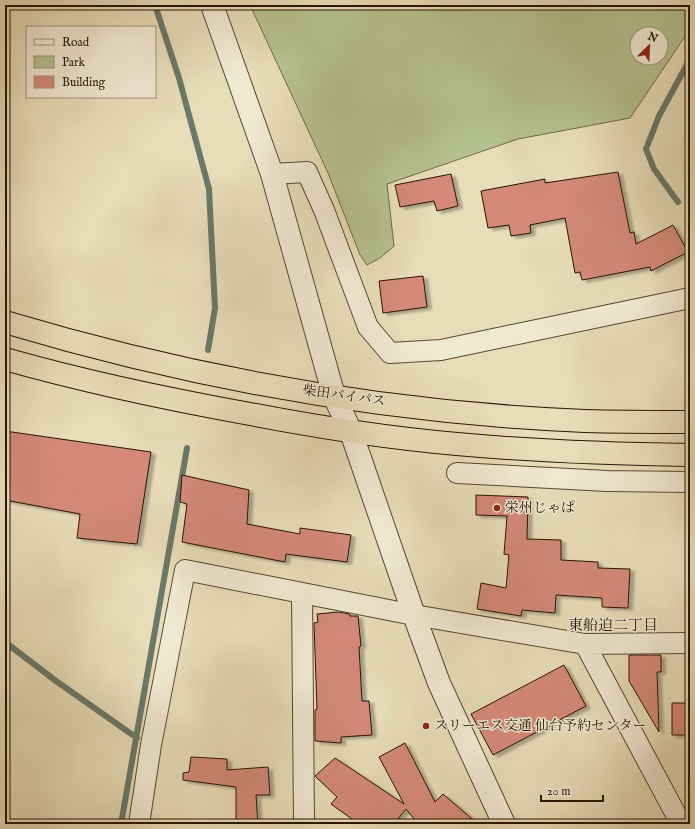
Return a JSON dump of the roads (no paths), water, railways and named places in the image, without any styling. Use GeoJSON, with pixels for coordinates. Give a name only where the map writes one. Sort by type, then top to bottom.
{"type":"FeatureCollection","features":[{"type":"Feature","properties":{"kind":"highway","name":"柴田バイパス"},"geometry":{"type":"LineString","coordinates":[[5,322],[60,338],[184,369],[334,396],[470,412],[585,421],[690,422]]}},
{"type":"Feature","properties":{"kind":"highway"},"geometry":{"type":"LineString","coordinates":[[5,359],[132,392],[351,432],[456,444],[604,454],[690,455]]}},
{"type":"Feature","properties":{"kind":"street"},"geometry":{"type":"LineString","coordinates":[[212,5],[272,174],[334,396],[351,432],[439,683],[504,824]]}},
{"type":"Feature","properties":{"kind":"street"},"geometry":{"type":"LineString","coordinates":[[272,174],[307,172],[324,210],[368,327],[390,353],[441,350],[690,298]]}},
{"type":"Feature","properties":{"kind":"street"},"geometry":{"type":"LineString","coordinates":[[603,481],[604,454]]}},
{"type":"Feature","properties":{"kind":"street"},"geometry":{"type":"LineString","coordinates":[[457,473],[603,481],[690,482]]}},
{"type":"Feature","properties":{"kind":"street"},"geometry":{"type":"LineString","coordinates":[[139,824],[151,745],[185,570],[414,615],[585,644],[690,642]]}},
{"type":"Feature","properties":{"kind":"street"},"geometry":{"type":"LineString","coordinates":[[302,592],[304,824]]}},
{"type":"Feature","properties":{"kind":"street"},"geometry":{"type":"LineString","coordinates":[[585,644],[681,824]]}},
{"type":"Feature","properties":{"kind":"waterway"},"geometry":{"type":"LineString","coordinates":[[155,5],[179,78],[209,189],[215,308],[208,350]]}},
{"type":"Feature","properties":{"kind":"waterway"},"geometry":{"type":"LineString","coordinates":[[678,202],[654,169],[646,149],[659,116],[690,59]]}},
{"type":"Feature","properties":{"kind":"waterway"},"geometry":{"type":"LineString","coordinates":[[121,824],[187,448]]}},
{"type":"Feature","properties":{"kind":"waterway"},"geometry":{"type":"LineString","coordinates":[[5,642],[56,681],[137,738]]}},
{"type":"Feature","properties":{"kind":"place","name":"栄州じゃぱ"},"geometry":{"type":"Point","coordinates":[497,508]}},
{"type":"Feature","properties":{"kind":"place","name":"スリーエス交通 仙台予約センター"},"geometry":{"type":"Point","coordinates":[426,726]}},
{"type":"Feature","properties":{"kind":"district","name":"東船迫二丁目"},"geometry":{"type":"Point","coordinates":[613,625]}}]}
